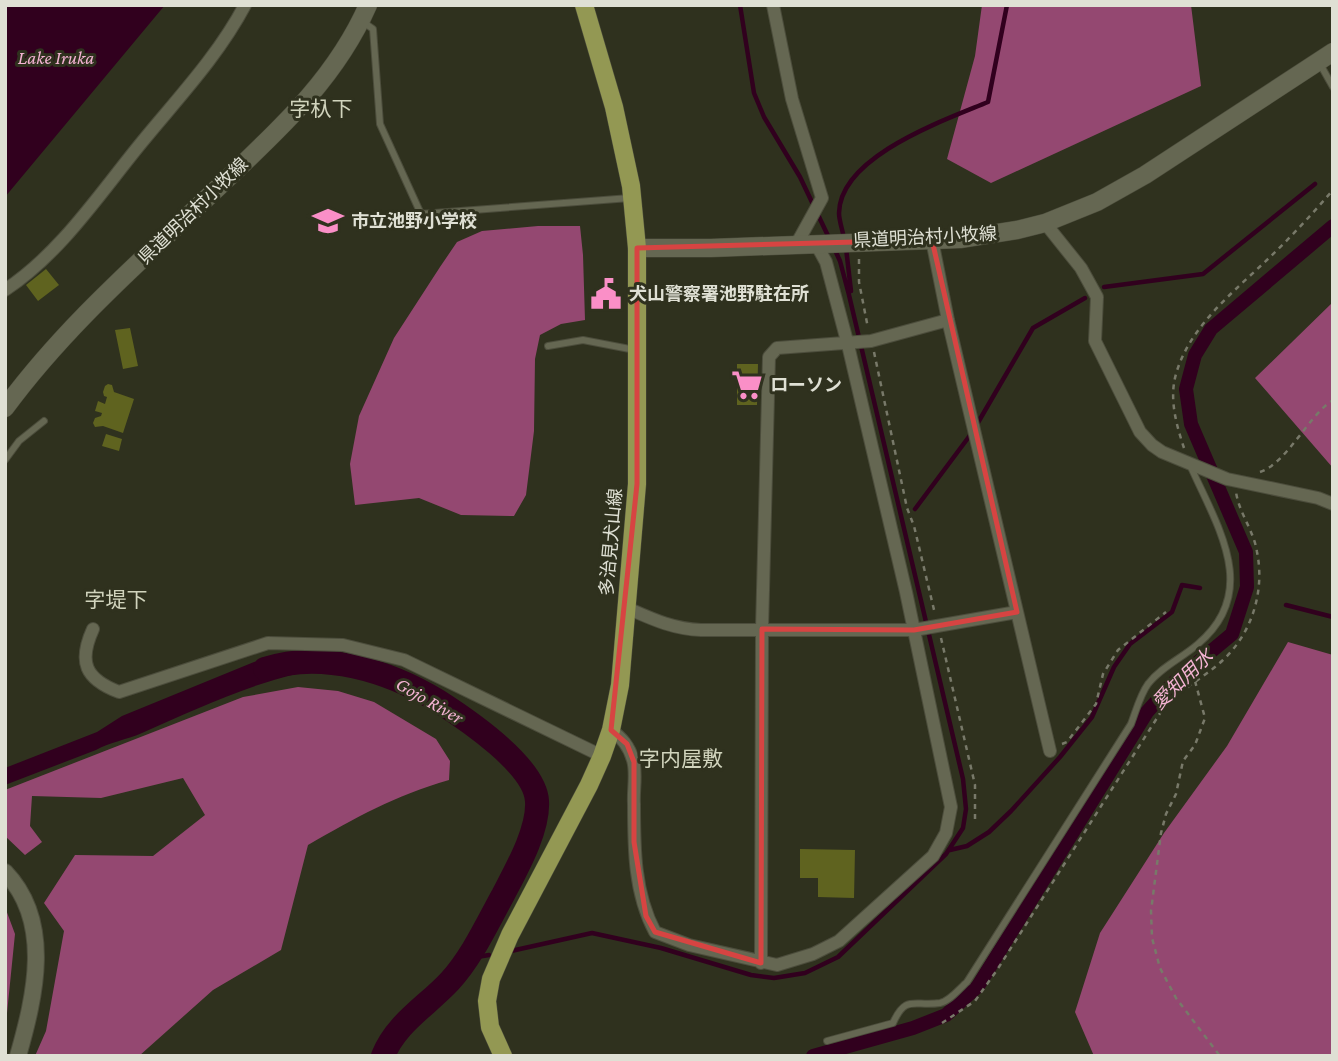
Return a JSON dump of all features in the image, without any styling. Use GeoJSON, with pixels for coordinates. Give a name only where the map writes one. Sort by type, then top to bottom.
{"type":"FeatureCollection","features":[{"type":"Feature","properties":{"kind":"main road","name":"多治見犬山線"},"geometry":{"type":"LineString","coordinates":[[503,1056],[491,1027],[487,1001],[491,979],[510,935],[602,756],[611,730],[620,685],[637,485],[637,248],[632,198],[624,147],[584,5]]}},
{"type":"Feature","properties":{"kind":"main road","name":"県道明治村小牧線"},"geometry":{"type":"LineString","coordinates":[[5,408],[75,324],[304,104],[332,70],[365,13]]}},
{"type":"Feature","properties":{"kind":"main road","name":"県道明治村小牧線"},"geometry":{"type":"LineString","coordinates":[[637,248],[932,240],[988,236],[1045,223],[1097,202],[1145,176],[1325,57]]}},
{"type":"Feature","properties":{"kind":"street"},"geometry":{"type":"LineString","coordinates":[[5,290],[36,268],[82,215],[224,42],[245,5]]}},
{"type":"Feature","properties":{"kind":"street"},"geometry":{"type":"LineString","coordinates":[[773,5],[792,99],[822,198],[796,245]]}},
{"type":"Feature","properties":{"kind":"street"},"geometry":{"type":"LineString","coordinates":[[1045,223],[1081,268],[1097,297],[1095,341],[1139,432],[1162,452],[1231,480],[1318,498],[1333,505]]}},
{"type":"Feature","properties":{"kind":"street"},"geometry":{"type":"LineString","coordinates":[[932,240],[948,320],[1049,751]]}},
{"type":"Feature","properties":{"kind":"street"},"geometry":{"type":"LineString","coordinates":[[611,730],[627,744],[634,762],[634,842],[646,916],[654,932],[689,945],[777,965],[813,954],[839,941],[933,856],[946,833],[951,807],[916,630],[850,344],[819,244]]}},
{"type":"Feature","properties":{"kind":"street"},"geometry":{"type":"LineString","coordinates":[[761,962],[762,629],[769,357],[777,348],[870,342],[948,320]]}},
{"type":"Feature","properties":{"kind":"street"},"geometry":{"type":"LineString","coordinates":[[627,608],[680,629],[916,630],[1017,612]]}},
{"type":"Feature","properties":{"kind":"street"},"geometry":{"type":"LineString","coordinates":[[93,629],[85,657],[88,671],[98,682],[119,692],[268,643],[343,645],[404,660],[602,756]]}},
{"type":"Feature","properties":{"kind":"street"},"geometry":{"type":"LineString","coordinates":[[5,872],[29,906],[37,946],[36,966],[18,1056]]}},
{"type":"Feature","properties":{"kind":"lane"},"geometry":{"type":"LineString","coordinates":[[365,13],[373,29],[380,124],[421,214],[632,198]]}},
{"type":"Feature","properties":{"kind":"lane"},"geometry":{"type":"LineString","coordinates":[[1325,57],[1333,87]]}},
{"type":"Feature","properties":{"kind":"lane"},"geometry":{"type":"LineString","coordinates":[[548,346],[583,340],[637,350]]}},
{"type":"Feature","properties":{"kind":"lane"},"geometry":{"type":"LineString","coordinates":[[5,460],[19,442],[44,421]]}},
{"type":"Feature","properties":{"kind":"lane"},"geometry":{"type":"LineString","coordinates":[[827,1041],[892,1023],[906,1004],[941,1003],[967,982],[1131,724],[1147,685],[1215,628],[1223,615],[1231,589],[1230,562],[1194,466]]}},
{"type":"Feature","properties":{"kind":"path"},"geometry":{"type":"LineString","coordinates":[[1194,466],[1175,421],[1174,395],[1176,374],[1192,338],[1223,302],[1333,190]]}},
{"type":"Feature","properties":{"kind":"path"},"geometry":{"type":"LineString","coordinates":[[854,242],[870,342],[975,785],[975,822]]}},
{"type":"Feature","properties":{"kind":"path"},"geometry":{"type":"LineString","coordinates":[[942,1023],[975,1001],[998,970],[1164,707],[1177,693],[1223,660],[1241,638],[1255,610],[1260,580],[1257,551],[1231,480],[1266,470],[1288,449],[1324,405],[1333,400]]}},
{"type":"Feature","properties":{"kind":"path"},"geometry":{"type":"LineString","coordinates":[[1049,751],[1067,742],[1096,704],[1103,674],[1118,650],[1166,612]]}},
{"type":"Feature","properties":{"kind":"path"},"geometry":{"type":"LineString","coordinates":[[1195,681],[1205,718],[1195,745],[1183,761],[1176,794],[1166,814],[1161,833],[1151,911],[1152,938],[1160,968],[1177,998],[1220,1056]]}},
{"type":"Feature","properties":{"kind":"path"},"geometry":{"type":"LineString","coordinates":[[990,967],[998,970]]}},
{"type":"Feature","properties":{"kind":"highlighted area"},"geometry":{"type":"Polygon","coordinates":[[[932,240],[1017,612],[914,630],[762,629],[761,963],[655,932],[646,916],[634,842],[634,762],[627,744],[611,730],[637,484],[637,248],[932,240]]]}},
{"type":"Feature","properties":{"kind":"shaded area"},"geometry":{"type":"Polygon","coordinates":[[[982,5],[1191,5],[1201,86],[991,183],[947,159],[975,56],[982,5]]]}},
{"type":"Feature","properties":{"kind":"shaded area"},"geometry":{"type":"Polygon","coordinates":[[[538,226],[580,226],[585,320],[561,324],[540,335],[535,359],[534,431],[526,495],[514,516],[461,515],[419,498],[355,505],[350,464],[359,416],[394,338],[440,267],[457,242],[482,231],[538,226]]]}},
{"type":"Feature","properties":{"kind":"shaded area"},"geometry":{"type":"Polygon","coordinates":[[[1333,302],[1333,468],[1255,378],[1333,302]]]}},
{"type":"Feature","properties":{"kind":"shaded area"},"geometry":{"type":"Polygon","coordinates":[[[1288,642],[1333,655],[1333,1056],[1094,1056],[1075,1012],[1100,933],[1164,833],[1227,746],[1288,642]]]}},
{"type":"Feature","properties":{"kind":"shaded area"},"geometry":{"type":"Polygon","coordinates":[[[298,687],[338,691],[374,702],[436,739],[450,761],[449,780],[393,800],[308,845],[281,950],[213,990],[139,1056],[35,1056],[46,1031],[64,931],[44,903],[75,855],[153,856],[205,815],[183,778],[101,798],[32,796],[30,826],[42,842],[25,855],[5,836],[5,790],[243,697],[298,687]]]}},
{"type":"Feature","properties":{"kind":"shaded area"},"geometry":{"type":"Polygon","coordinates":[[[5,907],[15,934],[5,1033],[5,907]]]}},
{"type":"Feature","properties":{"kind":"water","name":"Lake Iruka"},"geometry":{"type":"Polygon","coordinates":[[[5,5],[165,5],[5,197],[5,5]]]}},
{"type":"Feature","properties":{"kind":"water"},"geometry":{"type":"Polygon","coordinates":[[[294,654],[296,674],[237,693],[5,785],[5,768],[97,732],[122,716],[254,662],[294,654]]]}},
{"type":"Feature","properties":{"kind":"building"},"geometry":{"type":"Polygon","coordinates":[[[46,269],[59,285],[38,301],[26,285],[46,269]]]}},
{"type":"Feature","properties":{"kind":"building"},"geometry":{"type":"Polygon","coordinates":[[[130,328],[138,366],[123,369],[115,330],[130,328]]]}},
{"type":"Feature","properties":{"kind":"building","name":"ローソン"},"geometry":{"type":"Polygon","coordinates":[[[737,364],[758,364],[757,405],[737,405],[737,364]]]}},
{"type":"Feature","properties":{"kind":"building"},"geometry":{"type":"Polygon","coordinates":[[[108,384],[112,385],[114,392],[134,399],[123,433],[103,426],[95,427],[93,423],[95,418],[101,416],[102,413],[95,411],[98,401],[105,404],[107,397],[103,392],[108,384]]]}},
{"type":"Feature","properties":{"kind":"building"},"geometry":{"type":"Polygon","coordinates":[[[106,434],[122,439],[119,451],[102,446],[106,434]]]}},
{"type":"Feature","properties":{"kind":"building"},"geometry":{"type":"Polygon","coordinates":[[[800,849],[855,850],[854,898],[818,897],[818,878],[800,878],[800,849]]]}},
{"type":"Feature","properties":{"kind":"waterway"},"geometry":{"type":"LineString","coordinates":[[740,5],[754,93],[764,117],[800,177],[830,240]]}},
{"type":"Feature","properties":{"kind":"waterway"},"geometry":{"type":"LineString","coordinates":[[844,239],[839,213],[844,193],[857,174],[898,143],[988,102],[1007,5]]}},
{"type":"Feature","properties":{"kind":"waterway"},"geometry":{"type":"LineString","coordinates":[[1104,287],[1203,274],[1315,184]]}},
{"type":"Feature","properties":{"kind":"waterway","name":"愛知用水"},"geometry":{"type":"LineString","coordinates":[[813,1056],[913,1028],[946,1015],[978,986],[1147,712],[1172,684],[1232,634],[1247,587],[1246,552],[1191,424],[1186,389],[1195,355],[1211,329],[1333,226]]}},
{"type":"Feature","properties":{"kind":"waterway"},"geometry":{"type":"LineString","coordinates":[[511,951],[592,933],[661,948],[751,975],[774,978],[805,973],[838,957],[946,854],[963,828],[966,809],[963,779],[849,295],[834,248]]}},
{"type":"Feature","properties":{"kind":"waterway"},"geometry":{"type":"LineString","coordinates":[[846,248],[851,291]]}},
{"type":"Feature","properties":{"kind":"waterway"},"geometry":{"type":"LineString","coordinates":[[976,426],[1033,328],[1085,298]]}},
{"type":"Feature","properties":{"kind":"waterway"},"geometry":{"type":"LineString","coordinates":[[915,509],[971,434]]}},
{"type":"Feature","properties":{"kind":"waterway"},"geometry":{"type":"LineString","coordinates":[[950,850],[967,846],[989,832],[1011,811],[1092,717],[1114,667],[1130,644],[1172,612],[1182,585],[1200,588]]}},
{"type":"Feature","properties":{"kind":"waterway"},"geometry":{"type":"LineString","coordinates":[[1286,605],[1333,617]]}},
{"type":"Feature","properties":{"kind":"waterway","name":"Gojo River"},"geometry":{"type":"LineString","coordinates":[[265,669],[309,662],[332,663],[377,673],[419,690],[465,719],[497,744],[525,773],[533,787],[537,812],[531,837],[479,940],[450,981],[396,1034],[383,1056]]}},
{"type":"Feature","properties":{"kind":"waterway"},"geometry":{"type":"LineString","coordinates":[[465,959],[489,955]]}},
{"type":"Feature","properties":{"kind":"place","name":"市立池野小学校"},"geometry":{"type":"Point","coordinates":[328,221]}},
{"type":"Feature","properties":{"kind":"place","name":"犬山警察署池野駐在所"},"geometry":{"type":"Point","coordinates":[606,294]}},
{"type":"Feature","properties":{"kind":"place","name":"ローソン"},"geometry":{"type":"Point","coordinates":[747,385]}},
{"type":"Feature","properties":{"kind":"district","name":"字杁下"},"geometry":{"type":"Point","coordinates":[321,109]}},
{"type":"Feature","properties":{"kind":"district","name":"字堤下"},"geometry":{"type":"Point","coordinates":[116,600]}},
{"type":"Feature","properties":{"kind":"district","name":"字内屋敷"},"geometry":{"type":"Point","coordinates":[681,759]}}]}
